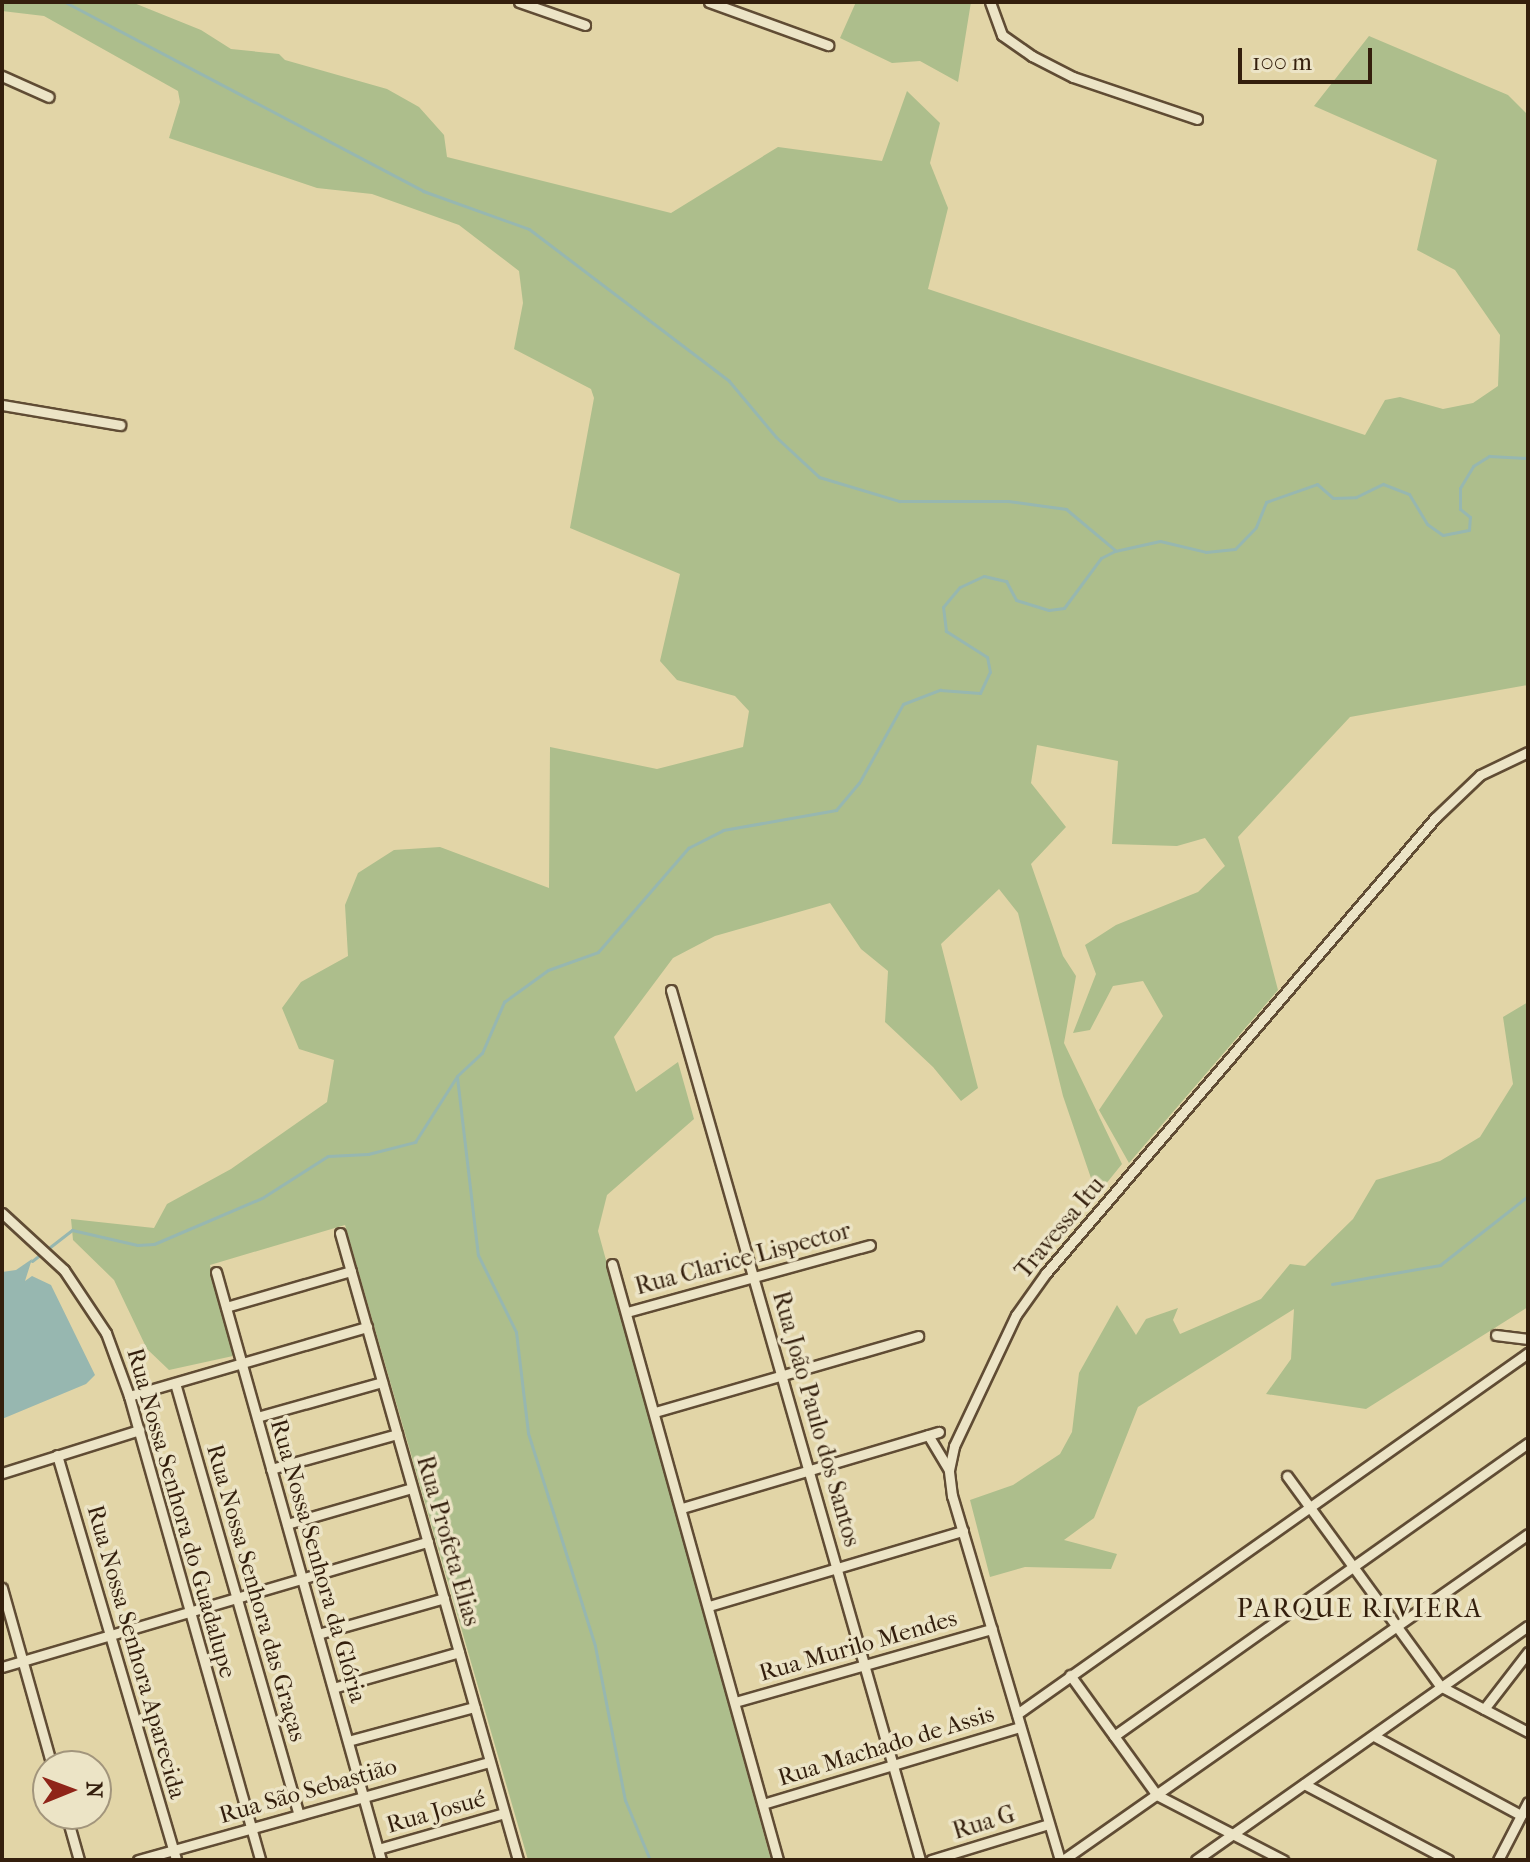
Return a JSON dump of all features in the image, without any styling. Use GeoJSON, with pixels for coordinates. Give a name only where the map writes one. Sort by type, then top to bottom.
{"type":"FeatureCollection","features":[{"type":"Feature","properties":{"kind":"street"},"geometry":{"type":"LineString","coordinates":[[519,2],[585,25]]}},
{"type":"Feature","properties":{"kind":"street"},"geometry":{"type":"LineString","coordinates":[[709,2],[828,45]]}},
{"type":"Feature","properties":{"kind":"street"},"geometry":{"type":"LineString","coordinates":[[990,2],[1002,35],[1032,56],[1073,77],[1197,119]]}},
{"type":"Feature","properties":{"kind":"street"},"geometry":{"type":"LineString","coordinates":[[2,76],[49,97]]}},
{"type":"Feature","properties":{"kind":"street"},"geometry":{"type":"LineString","coordinates":[[2,405],[120,425]]}},
{"type":"Feature","properties":{"kind":"street","name":"Travessa Itu"},"geometry":{"type":"LineString","coordinates":[[949,1470],[999,1349],[1039,1282],[1435,818],[1480,775],[1528,752]]}},
{"type":"Feature","properties":{"kind":"street","name":"Rua João Paulo dos Santos"},"geometry":{"type":"LineString","coordinates":[[671,990],[784,1374],[920,1860]]}},
{"type":"Feature","properties":{"kind":"street","name":"Rua Nossa Senhora do Guadalupe"},"geometry":{"type":"LineString","coordinates":[[2,1213],[46,1250],[97,1316],[129,1396],[260,1860]]}},
{"type":"Feature","properties":{"kind":"street","name":"Rua Profeta Elias"},"geometry":{"type":"LineString","coordinates":[[340,1233],[518,1860]]}},
{"type":"Feature","properties":{"kind":"street","name":"Rua Clarice Lispector"},"geometry":{"type":"LineString","coordinates":[[627,1312],[870,1245]]}},
{"type":"Feature","properties":{"kind":"street"},"geometry":{"type":"LineString","coordinates":[[612,1264],[778,1860]]}},
{"type":"Feature","properties":{"kind":"street"},"geometry":{"type":"LineString","coordinates":[[226,1307],[351,1271]]}},
{"type":"Feature","properties":{"kind":"street","name":"Rua Nossa Senhora da Glória"},"geometry":{"type":"LineString","coordinates":[[216,1272],[381,1860]]}},
{"type":"Feature","properties":{"kind":"street"},"geometry":{"type":"LineString","coordinates":[[129,1396],[367,1327]]}},
{"type":"Feature","properties":{"kind":"street"},"geometry":{"type":"LineString","coordinates":[[1496,1335],[1528,1339]]}},
{"type":"Feature","properties":{"kind":"street"},"geometry":{"type":"LineString","coordinates":[[655,1412],[918,1336]]}},
{"type":"Feature","properties":{"kind":"street"},"geometry":{"type":"LineString","coordinates":[[1017,1714],[1528,1353]]}},
{"type":"Feature","properties":{"kind":"street"},"geometry":{"type":"LineString","coordinates":[[257,1417],[382,1382]]}},
{"type":"Feature","properties":{"kind":"street","name":"Rua Nossa Senhora das Graças"},"geometry":{"type":"LineString","coordinates":[[175,1383],[298,1813]]}},
{"type":"Feature","properties":{"kind":"street"},"geometry":{"type":"LineString","coordinates":[[2,1473],[139,1430]]}},
{"type":"Feature","properties":{"kind":"street"},"geometry":{"type":"LineString","coordinates":[[682,1508],[939,1432]]}},
{"type":"Feature","properties":{"kind":"street"},"geometry":{"type":"LineString","coordinates":[[271,1469],[397,1434]]}},
{"type":"Feature","properties":{"kind":"street"},"geometry":{"type":"LineString","coordinates":[[928,1435],[949,1470],[963,1531],[1061,1860],[1528,1534]]}},
{"type":"Feature","properties":{"kind":"street"},"geometry":{"type":"LineString","coordinates":[[1114,1736],[1528,1443]]}},
{"type":"Feature","properties":{"kind":"street","name":"Rua Nossa Senhora Aparecida"},"geometry":{"type":"LineString","coordinates":[[57,1455],[174,1855]]}},
{"type":"Feature","properties":{"kind":"street"},"geometry":{"type":"LineString","coordinates":[[1287,1476],[1440,1686],[1528,1732]]}},
{"type":"Feature","properties":{"kind":"street"},"geometry":{"type":"LineString","coordinates":[[287,1524],[412,1488]]}},
{"type":"Feature","properties":{"kind":"street"},"geometry":{"type":"LineString","coordinates":[[709,1606],[963,1531]]}},
{"type":"Feature","properties":{"kind":"street"},"geometry":{"type":"LineString","coordinates":[[2,1667],[428,1542]]}},
{"type":"Feature","properties":{"kind":"street"},"geometry":{"type":"LineString","coordinates":[[2,1588],[48,1750]]}},
{"type":"Feature","properties":{"kind":"street"},"geometry":{"type":"LineString","coordinates":[[318,1634],[444,1598]]}},
{"type":"Feature","properties":{"kind":"street"},"geometry":{"type":"LineString","coordinates":[[1196,1860],[1528,1626]]}},
{"type":"Feature","properties":{"kind":"street","name":"Rua Murilo Mendes"},"geometry":{"type":"LineString","coordinates":[[735,1702],[992,1629]]}},
{"type":"Feature","properties":{"kind":"street"},"geometry":{"type":"LineString","coordinates":[[333,1688],[459,1652]]}},
{"type":"Feature","properties":{"kind":"street"},"geometry":{"type":"LineString","coordinates":[[1484,1709],[1528,1652]]}},
{"type":"Feature","properties":{"kind":"street"},"geometry":{"type":"LineString","coordinates":[[1070,1675],[1157,1795],[1283,1860]]}},
{"type":"Feature","properties":{"kind":"street"},"geometry":{"type":"LineString","coordinates":[[348,1741],[474,1707]]}},
{"type":"Feature","properties":{"kind":"street","name":"Rua Machado de Assis"},"geometry":{"type":"LineString","coordinates":[[763,1804],[1020,1727]]}},
{"type":"Feature","properties":{"kind":"street"},"geometry":{"type":"LineString","coordinates":[[1374,1736],[1521,1815]]}},
{"type":"Feature","properties":{"kind":"street","name":"Rua São Sebastião"},"geometry":{"type":"LineString","coordinates":[[138,1860],[174,1855],[298,1813],[490,1762]]}},
{"type":"Feature","properties":{"kind":"street"},"geometry":{"type":"LineString","coordinates":[[1304,1784],[1448,1860]]}},
{"type":"Feature","properties":{"kind":"street"},"geometry":{"type":"LineString","coordinates":[[1498,1860],[1528,1802]]}},
{"type":"Feature","properties":{"kind":"street","name":"Rua Josué"},"geometry":{"type":"LineString","coordinates":[[378,1849],[504,1813]]}},
{"type":"Feature","properties":{"kind":"street","name":"Rua G"},"geometry":{"type":"LineString","coordinates":[[931,1860],[1049,1824]]}},
{"type":"Feature","properties":{"kind":"street"},"geometry":{"type":"LineString","coordinates":[[71,1830],[79,1860]]}},
{"type":"Feature","properties":{"kind":"green space"},"geometry":{"type":"Polygon","coordinates":[[[2,2],[134,3],[201,30],[231,49],[279,54],[285,60],[387,89],[419,107],[444,135],[447,157],[671,213],[778,147],[882,161],[907,91],[940,123],[930,163],[948,208],[928,289],[1365,435],[1385,400],[1400,397],[1443,409],[1473,403],[1498,386],[1500,335],[1455,270],[1417,250],[1437,160],[1314,106],[1369,36],[1508,95],[1528,115],[1528,685],[1350,717],[1238,837],[1278,990],[1129,1163],[1099,1110],[1163,1016],[1143,981],[1113,986],[1090,1030],[1073,1033],[1096,974],[1085,945],[1116,925],[1198,892],[1225,866],[1205,838],[1177,846],[1112,844],[1118,761],[1037,745],[1031,783],[1066,827],[1031,864],[1063,956],[1076,976],[1064,1043],[1122,1164],[1101,1190],[1093,1184],[1063,1096],[1018,913],[999,889],[941,944],[978,1088],[961,1101],[933,1067],[885,1022],[888,971],[861,949],[830,903],[715,936],[673,958],[614,1037],[636,1092],[678,1062],[694,1119],[607,1195],[598,1231],[771,1860],[528,1860],[345,1225],[210,1265],[233,1356],[169,1370],[147,1349],[114,1280],[73,1240],[71,1219],[154,1228],[167,1204],[231,1169],[327,1102],[334,1060],[299,1049],[282,1008],[301,982],[348,956],[345,905],[358,873],[394,850],[440,847],[549,888],[550,747],[657,769],[743,747],[749,711],[735,696],[677,680],[660,661],[680,574],[570,528],[594,398],[591,389],[514,349],[523,303],[519,271],[459,225],[372,194],[317,188],[169,138],[180,102],[178,91],[44,16],[2,11],[2,2]]]}},
{"type":"Feature","properties":{"kind":"green space"},"geometry":{"type":"Polygon","coordinates":[[[856,2],[971,2],[958,82],[920,61],[892,63],[840,38],[856,2]]]}},
{"type":"Feature","properties":{"kind":"green space"},"geometry":{"type":"Polygon","coordinates":[[[1528,1002],[1528,1307],[1366,1409],[1266,1394],[1291,1359],[1294,1309],[1138,1407],[1094,1518],[1064,1540],[1117,1554],[1111,1569],[1025,1567],[990,1577],[970,1500],[1013,1485],[1060,1454],[1072,1432],[1079,1373],[1117,1305],[1136,1335],[1146,1319],[1178,1308],[1173,1320],[1180,1334],[1261,1299],[1290,1264],[1305,1266],[1353,1219],[1376,1180],[1440,1161],[1480,1137],[1513,1084],[1503,1017],[1528,1002]]]}},
{"type":"Feature","properties":{"kind":"water"},"geometry":{"type":"Polygon","coordinates":[[[32,1259],[25,1281],[32,1276],[51,1285],[95,1375],[86,1384],[2,1419],[2,1272],[16,1270],[32,1259]]]}},
{"type":"Feature","properties":{"kind":"waterway"},"geometry":{"type":"LineString","coordinates":[[65,2],[423,191],[529,229],[729,381],[776,437],[819,477],[899,501],[1008,501],[1066,509],[1115,550]]}},
{"type":"Feature","properties":{"kind":"waterway"},"geometry":{"type":"LineString","coordinates":[[32,1261],[72,1230],[137,1245],[154,1244],[262,1198],[328,1156],[368,1154],[415,1142],[457,1076],[482,1053],[504,1002],[548,970],[598,952],[688,848],[723,830],[836,810],[859,783],[903,704],[940,690],[980,693],[990,672],[987,657],[946,631],[943,607],[960,587],[984,576],[1006,581],[1016,600],[1049,610],[1064,608],[1101,558],[1115,551],[1160,541],[1206,552],[1235,549],[1256,527],[1266,502],[1317,484],[1333,498],[1356,497],[1383,484],[1409,494],[1427,524],[1443,535],[1469,530],[1470,517],[1460,509],[1460,488],[1473,466],[1489,456],[1528,458]]}},
{"type":"Feature","properties":{"kind":"waterway"},"geometry":{"type":"LineString","coordinates":[[457,1077],[478,1255],[516,1332],[528,1433],[595,1646],[625,1800],[650,1860]]}},
{"type":"Feature","properties":{"kind":"waterway"},"geometry":{"type":"LineString","coordinates":[[1332,1284],[1440,1265],[1528,1196]]}},
{"type":"Feature","properties":{"kind":"district","name":"PARQUE RIVIERA"},"geometry":{"type":"Point","coordinates":[1360,1609]}}]}
